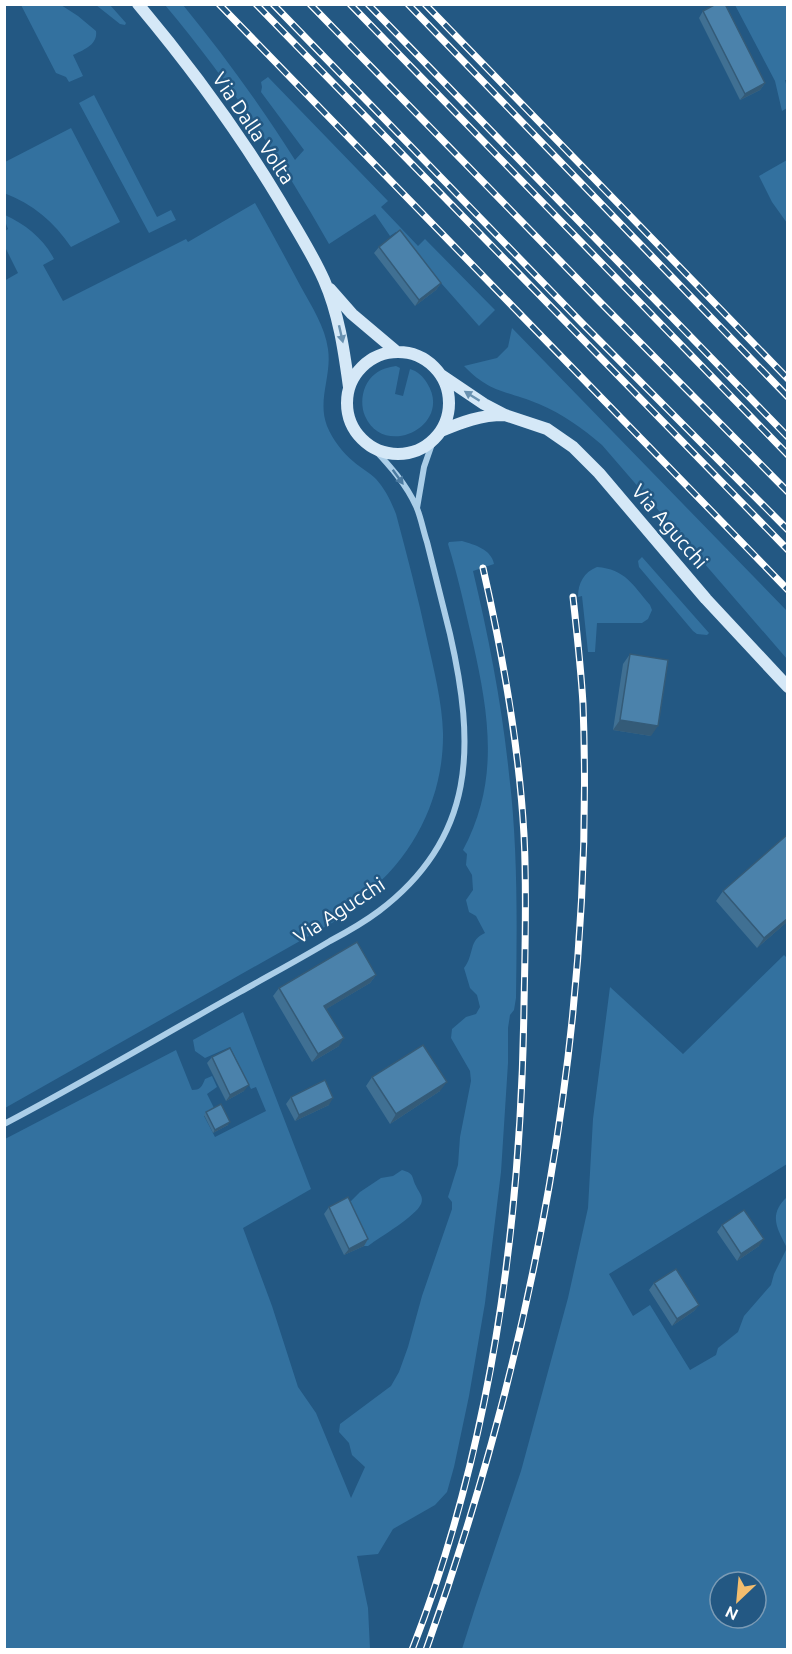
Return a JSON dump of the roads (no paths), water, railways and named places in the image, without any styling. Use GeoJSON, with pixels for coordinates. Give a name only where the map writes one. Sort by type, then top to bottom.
{"type":"FeatureCollection","features":[{"type":"Feature","properties":{"kind":"street","name":"Via Dalla Volta"},"geometry":{"type":"LineString","coordinates":[[138,4],[202,85],[243,143],[290,218],[325,282],[352,314],[397,352]]}},
{"type":"Feature","properties":{"kind":"street","name":"Via Dalla Volta"},"geometry":{"type":"LineString","coordinates":[[325,282],[342,338],[349,387]]}},
{"type":"Feature","properties":{"kind":"street"},"geometry":{"type":"LineString","coordinates":[[397,352],[411,353],[434,367],[441,375],[447,388],[450,405],[447,419],[437,436],[422,449],[393,455],[374,449],[356,433],[350,423],[346,399],[354,376],[373,358],[397,352]]}},
{"type":"Feature","properties":{"kind":"street","name":"Via Agucchi"},"geometry":{"type":"LineString","coordinates":[[441,375],[505,415],[547,429],[573,447],[599,473],[706,599],[788,687]]}},
{"type":"Feature","properties":{"kind":"street","name":"Via Agucchi"},"geometry":{"type":"LineString","coordinates":[[417,508],[424,467],[437,436],[472,419],[505,415]]}},
{"type":"Feature","properties":{"kind":"street","name":"Via Agucchi"},"geometry":{"type":"LineString","coordinates":[[4,1124],[362,923],[400,894],[418,875],[433,855],[448,828],[459,798],[465,765],[462,703],[451,638],[417,508],[402,481],[374,449]]}},
{"type":"Feature","properties":{"kind":"railway"},"geometry":{"type":"LineString","coordinates":[[219,4],[788,590]]}},
{"type":"Feature","properties":{"kind":"railway"},"geometry":{"type":"LineString","coordinates":[[256,4],[788,550]]}},
{"type":"Feature","properties":{"kind":"railway"},"geometry":{"type":"LineString","coordinates":[[273,4],[582,323],[788,530]]}},
{"type":"Feature","properties":{"kind":"railway"},"geometry":{"type":"LineString","coordinates":[[310,4],[788,492]]}},
{"type":"Feature","properties":{"kind":"railway"},"geometry":{"type":"LineString","coordinates":[[350,4],[788,455]]}},
{"type":"Feature","properties":{"kind":"railway"},"geometry":{"type":"LineString","coordinates":[[368,4],[788,437]]}},
{"type":"Feature","properties":{"kind":"railway"},"geometry":{"type":"LineString","coordinates":[[408,4],[788,397]]}},
{"type":"Feature","properties":{"kind":"railway"},"geometry":{"type":"LineString","coordinates":[[425,4],[788,379]]}},
{"type":"Feature","properties":{"kind":"railway"},"geometry":{"type":"LineString","coordinates":[[412,1650],[440,1572],[463,1494],[482,1414],[497,1333],[508,1252],[522,1088],[526,899],[522,801],[509,700],[483,568]]}},
{"type":"Feature","properties":{"kind":"railway"},"geometry":{"type":"LineString","coordinates":[[426,1650],[464,1536],[498,1420],[526,1303],[550,1184],[567,1065],[579,945],[584,824],[583,704],[573,597]]}}]}
